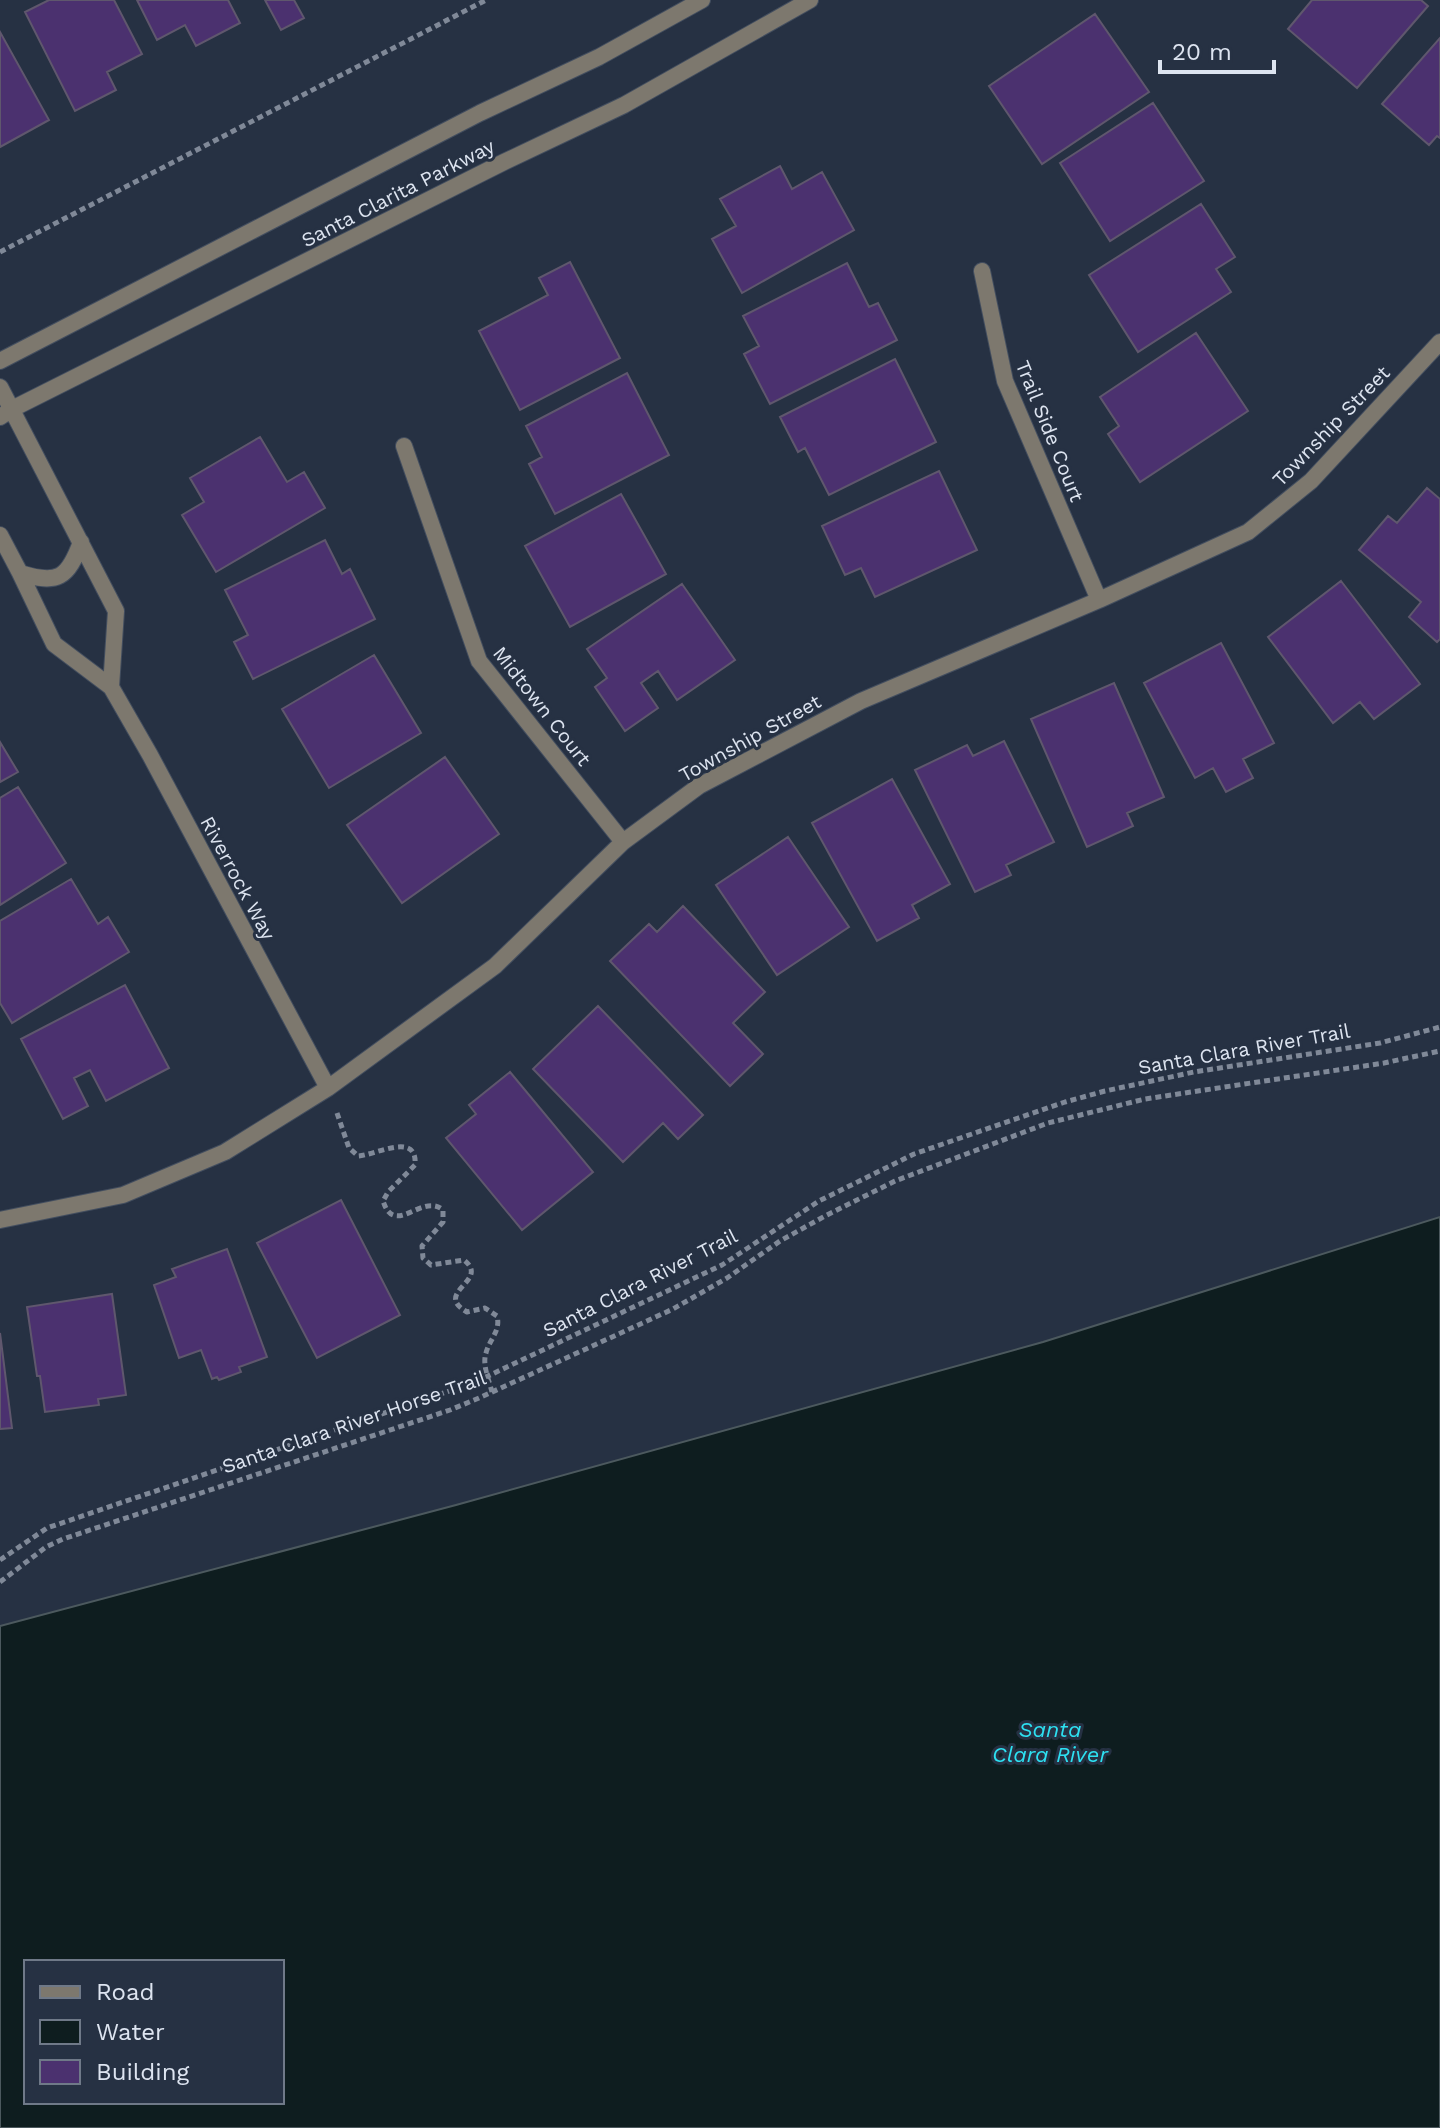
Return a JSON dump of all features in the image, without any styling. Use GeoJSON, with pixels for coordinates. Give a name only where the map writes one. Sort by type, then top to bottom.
{"type":"FeatureCollection","features":[{"type":"Feature","properties":{"kind":"street","name":"Santa Clarita Parkway"},"geometry":{"type":"LineString","coordinates":[[0,361],[466,120],[599,57],[702,0]]}},
{"type":"Feature","properties":{"kind":"street","name":"Santa Clarita Parkway"},"geometry":{"type":"LineString","coordinates":[[6,413],[504,162],[624,105],[810,0]]}},
{"type":"Feature","properties":{"kind":"street","name":"Trail Side Court"},"geometry":{"type":"LineString","coordinates":[[982,271],[1005,381],[1099,600]]}},
{"type":"Feature","properties":{"kind":"street","name":"Township Street"},"geometry":{"type":"LineString","coordinates":[[0,1219],[123,1195],[225,1152],[328,1088],[495,966],[623,842],[699,786],[861,701],[1099,600],[1248,532],[1311,481],[1440,342]]}},
{"type":"Feature","properties":{"kind":"street"},"geometry":{"type":"LineString","coordinates":[[0,387],[6,413],[81,542],[116,611],[111,687]]}},
{"type":"Feature","properties":{"kind":"street","name":"Midtown Court"},"geometry":{"type":"LineString","coordinates":[[404,446],[479,661],[623,842]]}},
{"type":"Feature","properties":{"kind":"street","name":"Riverrock Way"},"geometry":{"type":"LineString","coordinates":[[0,535],[54,644],[111,687],[328,1088]]}},
{"type":"Feature","properties":{"kind":"street"},"geometry":{"type":"LineString","coordinates":[[20,573],[43,580],[61,575],[73,563],[81,542]]}},
{"type":"Feature","properties":{"kind":"path"},"geometry":{"type":"LineString","coordinates":[[0,252],[486,0]]}},
{"type":"Feature","properties":{"kind":"path","name":"Santa Clara River Trail"},"geometry":{"type":"LineString","coordinates":[[0,1560],[47,1528],[488,1376],[722,1265],[819,1201],[914,1154],[1065,1102],[1119,1088],[1194,1072],[1380,1043],[1440,1027]]}},
{"type":"Feature","properties":{"kind":"path","name":"Santa Clara River Horse Trail"},"geometry":{"type":"LineString","coordinates":[[0,1582],[46,1547],[63,1539],[450,1410],[492,1392],[673,1309],[727,1278],[780,1241],[895,1181],[1048,1123],[1145,1099],[1384,1063],[1440,1051]]}},
{"type":"Feature","properties":{"kind":"path"},"geometry":{"type":"LineString","coordinates":[[328,1088],[353,1153],[363,1156],[406,1146],[415,1154],[415,1165],[388,1192],[384,1205],[390,1213],[402,1216],[428,1204],[443,1210],[445,1216],[441,1227],[426,1241],[421,1251],[423,1258],[431,1265],[457,1259],[469,1264],[471,1277],[458,1290],[456,1303],[467,1312],[485,1308],[497,1316],[499,1323],[484,1363],[492,1392]]}},
{"type":"Feature","properties":{"kind":"water","name":"Santa Clara River"},"geometry":{"type":"Polygon","coordinates":[[[1440,1217],[1440,2128],[0,2128],[0,1626],[456,1505],[1043,1342],[1440,1217]]]}},
{"type":"Feature","properties":{"kind":"building"},"geometry":{"type":"Polygon","coordinates":[[[49,0],[114,0],[142,54],[107,72],[116,90],[75,111],[25,12],[49,0]]]}},
{"type":"Feature","properties":{"kind":"building"},"geometry":{"type":"Polygon","coordinates":[[[137,0],[228,0],[240,23],[196,46],[185,25],[157,40],[137,0]]]}},
{"type":"Feature","properties":{"kind":"building"},"geometry":{"type":"Polygon","coordinates":[[[265,0],[294,0],[304,18],[281,30],[265,0]]]}},
{"type":"Feature","properties":{"kind":"building"},"geometry":{"type":"Polygon","coordinates":[[[1312,0],[1421,0],[1428,6],[1357,88],[1288,29],[1312,0]]]}},
{"type":"Feature","properties":{"kind":"building"},"geometry":{"type":"Polygon","coordinates":[[[1095,14],[1149,92],[1042,164],[989,86],[1095,14]]]}},
{"type":"Feature","properties":{"kind":"building"},"geometry":{"type":"Polygon","coordinates":[[[0,32],[49,120],[0,147],[0,32]]]}},
{"type":"Feature","properties":{"kind":"building"},"geometry":{"type":"Polygon","coordinates":[[[1440,38],[1440,138],[1437,136],[1429,145],[1382,104],[1440,38]]]}},
{"type":"Feature","properties":{"kind":"building"},"geometry":{"type":"Polygon","coordinates":[[[1153,103],[1204,181],[1110,241],[1060,163],[1153,103]]]}},
{"type":"Feature","properties":{"kind":"building"},"geometry":{"type":"Polygon","coordinates":[[[780,166],[792,189],[822,172],[854,230],[742,293],[712,239],[736,226],[720,199],[780,166]]]}},
{"type":"Feature","properties":{"kind":"building"},"geometry":{"type":"Polygon","coordinates":[[[1201,204],[1235,257],[1216,269],[1231,292],[1138,352],[1089,275],[1201,204]]]}},
{"type":"Feature","properties":{"kind":"building"},"geometry":{"type":"Polygon","coordinates":[[[570,262],[620,358],[520,410],[479,331],[548,295],[539,278],[570,262]]]}},
{"type":"Feature","properties":{"kind":"building"},"geometry":{"type":"Polygon","coordinates":[[[847,263],[869,307],[878,303],[897,340],[770,404],[744,354],[759,346],[743,316],[847,263]]]}},
{"type":"Feature","properties":{"kind":"building"},"geometry":{"type":"Polygon","coordinates":[[[1196,333],[1248,411],[1140,482],[1108,434],[1119,426],[1100,397],[1196,333]]]}},
{"type":"Feature","properties":{"kind":"building"},"geometry":{"type":"Polygon","coordinates":[[[895,359],[936,442],[829,495],[805,448],[798,452],[780,417],[895,359]]]}},
{"type":"Feature","properties":{"kind":"building"},"geometry":{"type":"Polygon","coordinates":[[[627,373],[669,455],[555,514],[529,464],[542,457],[526,426],[627,373]]]}},
{"type":"Feature","properties":{"kind":"building"},"geometry":{"type":"Polygon","coordinates":[[[260,437],[287,482],[304,472],[325,508],[216,572],[182,515],[204,502],[190,478],[260,437]]]}},
{"type":"Feature","properties":{"kind":"building"},"geometry":{"type":"Polygon","coordinates":[[[939,471],[977,550],[875,597],[861,568],[845,575],[822,526],[939,471]]]}},
{"type":"Feature","properties":{"kind":"building"},"geometry":{"type":"Polygon","coordinates":[[[1427,488],[1440,499],[1440,639],[1437,642],[1409,617],[1421,602],[1359,550],[1388,516],[1397,523],[1427,488]]]}},
{"type":"Feature","properties":{"kind":"building"},"geometry":{"type":"Polygon","coordinates":[[[621,494],[666,574],[570,627],[525,546],[621,494]]]}},
{"type":"Feature","properties":{"kind":"building"},"geometry":{"type":"Polygon","coordinates":[[[325,540],[342,574],[350,569],[375,619],[253,679],[234,642],[248,635],[225,590],[325,540]]]}},
{"type":"Feature","properties":{"kind":"building"},"geometry":{"type":"Polygon","coordinates":[[[1341,581],[1420,684],[1374,719],[1360,702],[1333,723],[1268,637],[1341,581]]]}},
{"type":"Feature","properties":{"kind":"building"},"geometry":{"type":"Polygon","coordinates":[[[682,584],[735,660],[677,700],[658,671],[641,683],[658,708],[625,731],[595,687],[607,678],[587,649],[682,584]]]}},
{"type":"Feature","properties":{"kind":"building"},"geometry":{"type":"Polygon","coordinates":[[[1221,643],[1274,743],[1243,759],[1253,778],[1226,792],[1213,768],[1195,778],[1144,683],[1221,643]]]}},
{"type":"Feature","properties":{"kind":"building"},"geometry":{"type":"Polygon","coordinates":[[[374,655],[421,733],[329,788],[282,709],[374,655]]]}},
{"type":"Feature","properties":{"kind":"building"},"geometry":{"type":"Polygon","coordinates":[[[1114,683],[1164,797],[1127,813],[1133,826],[1087,847],[1031,719],[1114,683]]]}},
{"type":"Feature","properties":{"kind":"building"},"geometry":{"type":"Polygon","coordinates":[[[1004,741],[1054,842],[1006,865],[1011,875],[975,892],[915,770],[967,745],[973,756],[1004,741]]]}},
{"type":"Feature","properties":{"kind":"building"},"geometry":{"type":"Polygon","coordinates":[[[0,742],[18,772],[0,782],[0,742]]]}},
{"type":"Feature","properties":{"kind":"building"},"geometry":{"type":"Polygon","coordinates":[[[445,757],[499,834],[402,903],[347,825],[445,757]]]}},
{"type":"Feature","properties":{"kind":"building"},"geometry":{"type":"Polygon","coordinates":[[[892,779],[950,884],[912,905],[919,918],[877,941],[812,823],[892,779]]]}},
{"type":"Feature","properties":{"kind":"building"},"geometry":{"type":"Polygon","coordinates":[[[18,787],[66,863],[0,905],[0,798],[18,787]]]}},
{"type":"Feature","properties":{"kind":"building"},"geometry":{"type":"Polygon","coordinates":[[[788,837],[849,927],[777,975],[716,885],[788,837]]]}},
{"type":"Feature","properties":{"kind":"building"},"geometry":{"type":"Polygon","coordinates":[[[71,879],[98,924],[108,917],[129,952],[12,1023],[0,1003],[0,921],[71,879]]]}},
{"type":"Feature","properties":{"kind":"building"},"geometry":{"type":"Polygon","coordinates":[[[683,906],[765,992],[733,1023],[763,1054],[730,1086],[610,961],[649,924],[657,932],[683,906]]]}},
{"type":"Feature","properties":{"kind":"building"},"geometry":{"type":"Polygon","coordinates":[[[125,985],[169,1068],[106,1101],[90,1070],[74,1078],[88,1106],[63,1119],[21,1039],[125,985]]]}},
{"type":"Feature","properties":{"kind":"building"},"geometry":{"type":"Polygon","coordinates":[[[598,1006],[703,1115],[678,1139],[663,1123],[623,1162],[533,1069],[598,1006]]]}},
{"type":"Feature","properties":{"kind":"building"},"geometry":{"type":"Polygon","coordinates":[[[510,1072],[593,1172],[522,1230],[446,1138],[476,1114],[469,1105],[510,1072]]]}},
{"type":"Feature","properties":{"kind":"building"},"geometry":{"type":"Polygon","coordinates":[[[341,1200],[400,1315],[317,1358],[257,1243],[341,1200]]]}},
{"type":"Feature","properties":{"kind":"building"},"geometry":{"type":"Polygon","coordinates":[[[227,1249],[267,1357],[239,1367],[241,1372],[219,1380],[217,1377],[212,1379],[201,1350],[179,1358],[154,1285],[176,1277],[172,1269],[227,1249]]]}},
{"type":"Feature","properties":{"kind":"building"},"geometry":{"type":"Polygon","coordinates":[[[112,1294],[126,1395],[98,1399],[99,1405],[45,1412],[27,1307],[112,1294]]]}},
{"type":"Feature","properties":{"kind":"building"},"geometry":{"type":"Polygon","coordinates":[[[0,1333],[12,1428],[0,1429],[0,1333]]]}}]}
